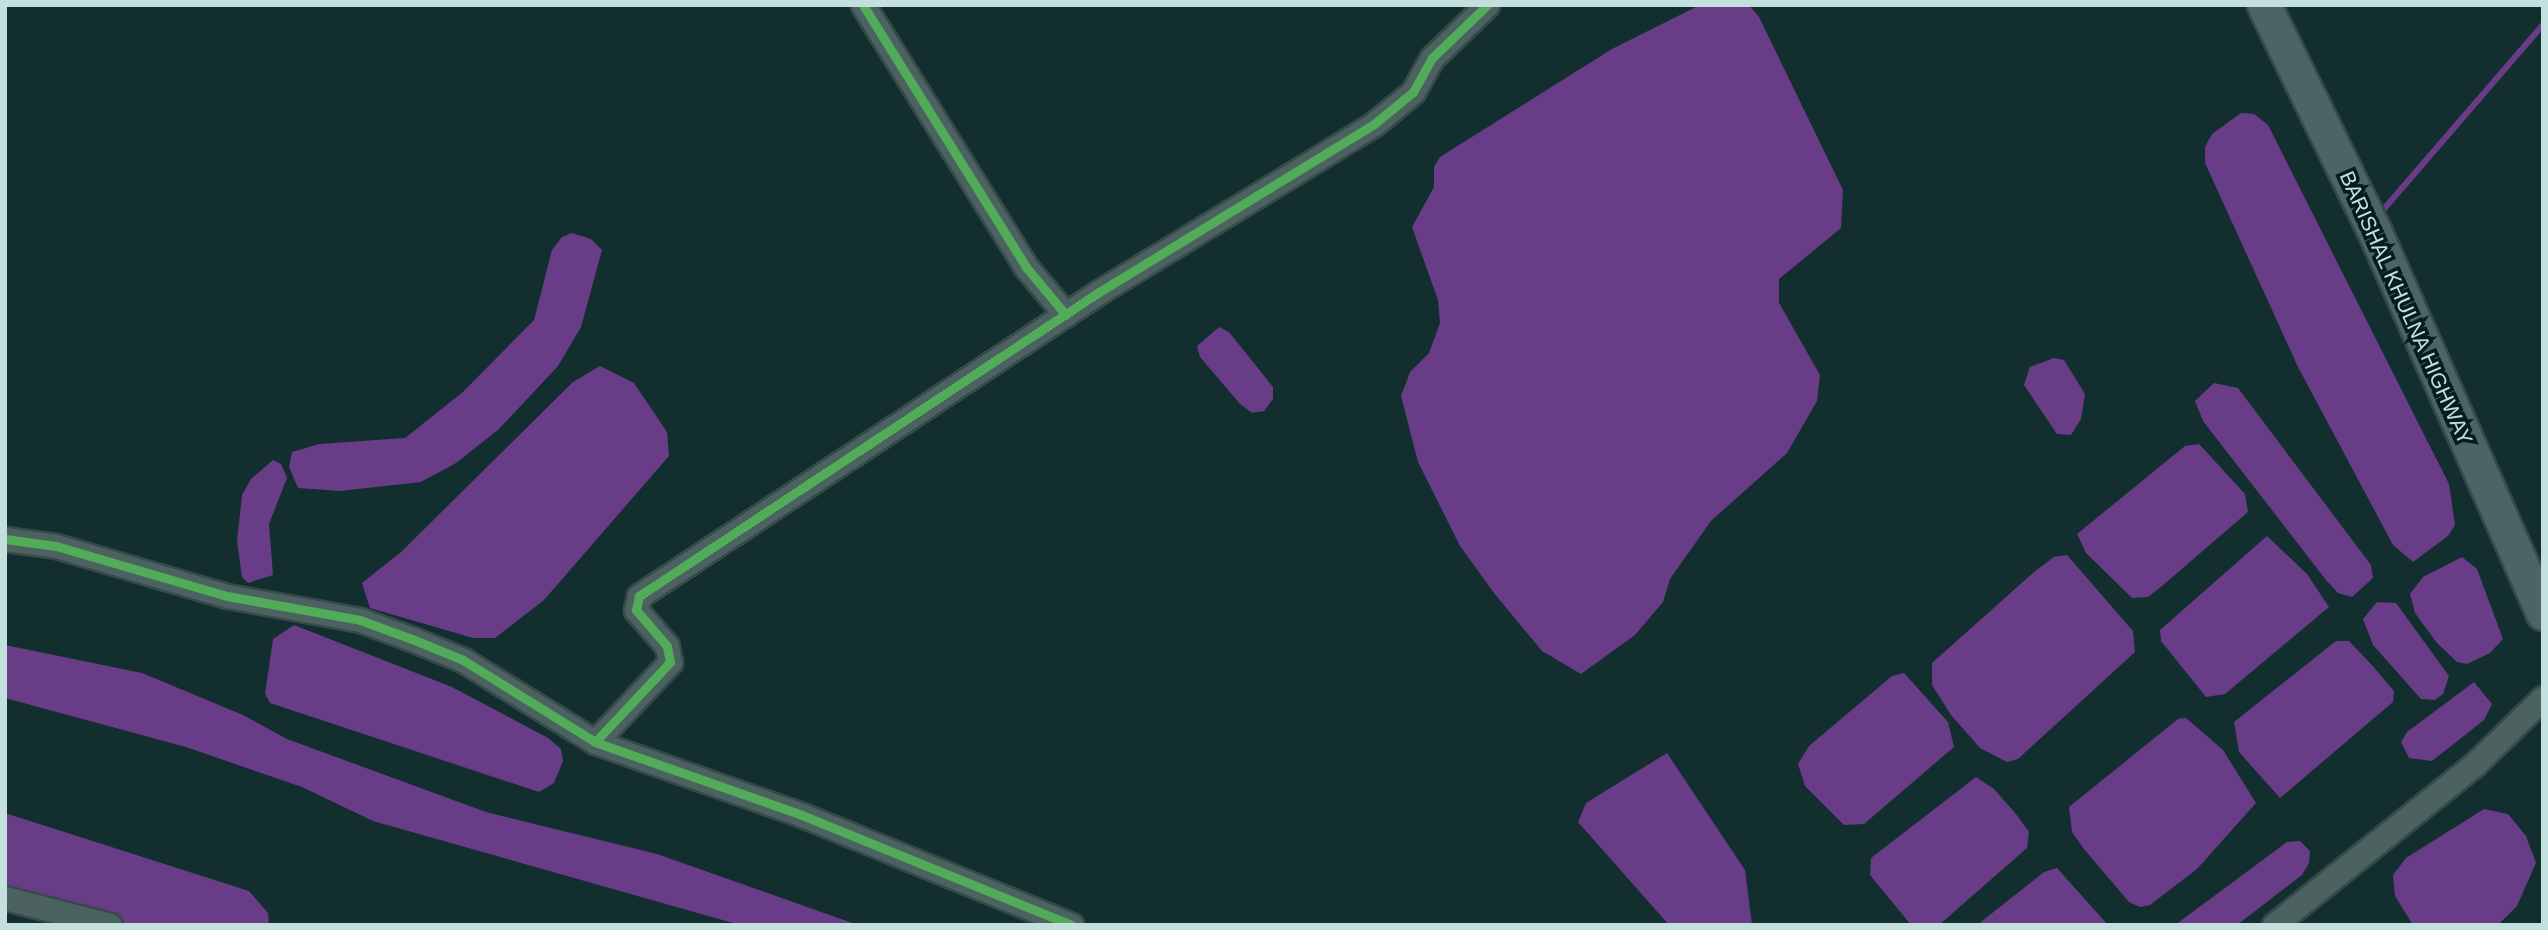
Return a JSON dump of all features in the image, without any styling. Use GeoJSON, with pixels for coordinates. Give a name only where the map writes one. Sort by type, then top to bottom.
{"type":"FeatureCollection","features":[{"type":"Feature","properties":{"kind":"highway","name":"BARISHAL KHULNA HIGHWAY"},"geometry":{"type":"LineString","coordinates":[[2264,5],[2373,228],[2543,613]]}},
{"type":"Feature","properties":{"kind":"street"},"geometry":{"type":"LineString","coordinates":[[863,5],[1026,267],[1066,315]]}},
{"type":"Feature","properties":{"kind":"street"},"geometry":{"type":"LineString","coordinates":[[595,742],[670,662],[667,646],[636,610],[639,597],[1066,315],[1374,124],[1413,92],[1432,58],[1487,5]]}},
{"type":"Feature","properties":{"kind":"street"},"geometry":{"type":"LineString","coordinates":[[5,539],[56,546],[227,596],[360,620],[463,660],[595,742],[802,815],[1071,925]]}},
{"type":"Feature","properties":{"kind":"street"},"geometry":{"type":"LineString","coordinates":[[2274,925],[2465,773],[2543,698]]}},
{"type":"Feature","properties":{"kind":"street"},"geometry":{"type":"LineString","coordinates":[[5,898],[110,925]]}},
{"type":"Feature","properties":{"kind":"shaded area"},"geometry":{"type":"Polygon","coordinates":[[[1700,5],[1749,5],[1759,17],[1843,190],[1841,228],[1779,279],[1779,303],[1820,375],[1817,401],[1787,453],[1711,521],[1670,579],[1663,602],[1635,635],[1581,674],[1542,651],[1494,593],[1460,546],[1418,462],[1401,396],[1410,372],[1429,353],[1440,323],[1438,300],[1412,227],[1434,187],[1434,167],[1440,157],[1612,49],[1700,5]]]}},
{"type":"Feature","properties":{"kind":"shaded area"},"geometry":{"type":"Polygon","coordinates":[[[2241,113],[2254,114],[2268,125],[2449,484],[2455,525],[2448,536],[2413,562],[2393,545],[2298,367],[2205,163],[2205,147],[2212,134],[2241,113]]]}},
{"type":"Feature","properties":{"kind":"shaded area"},"geometry":{"type":"Polygon","coordinates":[[[572,233],[591,239],[602,250],[581,327],[558,366],[499,429],[456,463],[421,482],[340,491],[298,488],[289,467],[292,452],[319,444],[405,438],[463,392],[534,320],[552,250],[562,237],[572,233]]]}},
{"type":"Feature","properties":{"kind":"shaded area"},"geometry":{"type":"Polygon","coordinates":[[[1219,327],[1229,332],[1273,387],[1273,399],[1264,411],[1252,413],[1240,404],[1200,357],[1197,346],[1219,327]]]}},
{"type":"Feature","properties":{"kind":"shaded area"},"geometry":{"type":"Polygon","coordinates":[[[2054,358],[2064,360],[2085,394],[2081,419],[2071,435],[2057,434],[2024,385],[2030,367],[2054,358]]]}},
{"type":"Feature","properties":{"kind":"shaded area"},"geometry":{"type":"Polygon","coordinates":[[[600,366],[634,383],[667,432],[669,456],[544,600],[495,638],[473,638],[370,608],[362,583],[401,552],[573,382],[600,366]]]}},
{"type":"Feature","properties":{"kind":"shaded area"},"geometry":{"type":"Polygon","coordinates":[[[2214,383],[2238,388],[2371,565],[2373,578],[2352,597],[2338,593],[2326,580],[2203,421],[2195,401],[2214,383]]]}},
{"type":"Feature","properties":{"kind":"shaded area"},"geometry":{"type":"Polygon","coordinates":[[[2199,444],[2245,494],[2248,512],[2148,597],[2132,598],[2086,553],[2077,534],[2185,446],[2199,444]]]}},
{"type":"Feature","properties":{"kind":"shaded area"},"geometry":{"type":"Polygon","coordinates":[[[273,460],[281,464],[287,478],[269,524],[273,575],[248,583],[242,577],[237,541],[242,495],[251,479],[273,460]]]}},
{"type":"Feature","properties":{"kind":"shaded area"},"geometry":{"type":"Polygon","coordinates":[[[2267,536],[2307,574],[2329,607],[2225,694],[2206,697],[2161,641],[2160,630],[2267,536]]]}},
{"type":"Feature","properties":{"kind":"shaded area"},"geometry":{"type":"Polygon","coordinates":[[[2067,555],[2133,631],[2135,652],[2018,759],[2007,762],[1980,748],[1951,715],[1932,685],[1932,663],[2034,572],[2054,557],[2067,555]]]}},
{"type":"Feature","properties":{"kind":"shaded area"},"geometry":{"type":"Polygon","coordinates":[[[2462,557],[2477,569],[2503,639],[2490,653],[2467,664],[2457,662],[2437,643],[2415,613],[2410,594],[2423,577],[2462,557]]]}},
{"type":"Feature","properties":{"kind":"shaded area"},"geometry":{"type":"Polygon","coordinates":[[[2377,602],[2396,603],[2449,676],[2443,694],[2435,700],[2421,699],[2373,645],[2363,619],[2377,602]]]}},
{"type":"Feature","properties":{"kind":"shaded area"},"geometry":{"type":"Polygon","coordinates":[[[294,625],[452,687],[548,738],[561,749],[563,761],[554,783],[539,792],[270,703],[265,694],[273,639],[294,625]]]}},
{"type":"Feature","properties":{"kind":"shaded area"},"geometry":{"type":"Polygon","coordinates":[[[2336,641],[2349,641],[2371,664],[2394,691],[2393,702],[2280,798],[2239,752],[2234,722],[2336,641]]]}},
{"type":"Feature","properties":{"kind":"shaded area"},"geometry":{"type":"Polygon","coordinates":[[[5,645],[142,673],[243,715],[287,739],[486,812],[657,854],[858,925],[740,925],[373,821],[302,787],[186,747],[5,698],[5,645]]]}},
{"type":"Feature","properties":{"kind":"shaded area"},"geometry":{"type":"Polygon","coordinates":[[[1904,673],[1948,722],[1954,747],[1864,824],[1844,825],[1805,786],[1798,764],[1809,746],[1892,676],[1904,673]]]}},
{"type":"Feature","properties":{"kind":"shaded area"},"geometry":{"type":"Polygon","coordinates":[[[2474,682],[2492,704],[2484,720],[2432,761],[2409,758],[2401,742],[2407,732],[2474,682]]]}},
{"type":"Feature","properties":{"kind":"shaded area"},"geometry":{"type":"Polygon","coordinates":[[[2186,718],[2223,750],[2256,803],[2197,869],[2150,905],[2140,907],[2129,902],[2084,849],[2072,832],[2069,807],[2178,719],[2186,718]]]}},
{"type":"Feature","properties":{"kind":"shaded area"},"geometry":{"type":"Polygon","coordinates":[[[1667,753],[1745,870],[1752,925],[1669,925],[1578,822],[1586,803],[1667,753]]]}},
{"type":"Feature","properties":{"kind":"shaded area"},"geometry":{"type":"Polygon","coordinates":[[[1976,777],[1994,789],[2029,832],[2027,848],[1939,925],[1911,925],[1870,875],[1871,858],[1976,777]]]}},
{"type":"Feature","properties":{"kind":"shaded area"},"geometry":{"type":"Polygon","coordinates":[[[2484,809],[2508,814],[2526,836],[2536,863],[2517,906],[2498,925],[2413,925],[2395,896],[2393,875],[2406,858],[2484,809]]]}},
{"type":"Feature","properties":{"kind":"shaded area"},"geometry":{"type":"Polygon","coordinates":[[[5,813],[249,891],[268,913],[269,925],[129,925],[5,890],[5,813]]]}},
{"type":"Feature","properties":{"kind":"shaded area"},"geometry":{"type":"Polygon","coordinates":[[[2300,841],[2310,851],[2309,863],[2302,875],[2237,925],[2175,925],[2287,842],[2300,841]]]}},
{"type":"Feature","properties":{"kind":"shaded area"},"geometry":{"type":"Polygon","coordinates":[[[2057,868],[2108,925],[1977,925],[2044,872],[2057,868]]]}},
{"type":"Feature","properties":{"kind":"waterway"},"geometry":{"type":"LineString","coordinates":[[2377,217],[2543,25]]}},
{"type":"Feature","properties":{"kind":"cycle path"},"geometry":{"type":"LineString","coordinates":[[863,5],[1026,267],[1066,315]]}},
{"type":"Feature","properties":{"kind":"cycle path"},"geometry":{"type":"LineString","coordinates":[[595,742],[670,662],[667,646],[636,610],[639,596],[1099,292],[1374,124],[1413,92],[1432,58],[1487,5]]}},
{"type":"Feature","properties":{"kind":"cycle path"},"geometry":{"type":"LineString","coordinates":[[5,539],[56,546],[227,596],[360,620],[463,660],[595,742],[802,815],[1071,925]]}}]}
